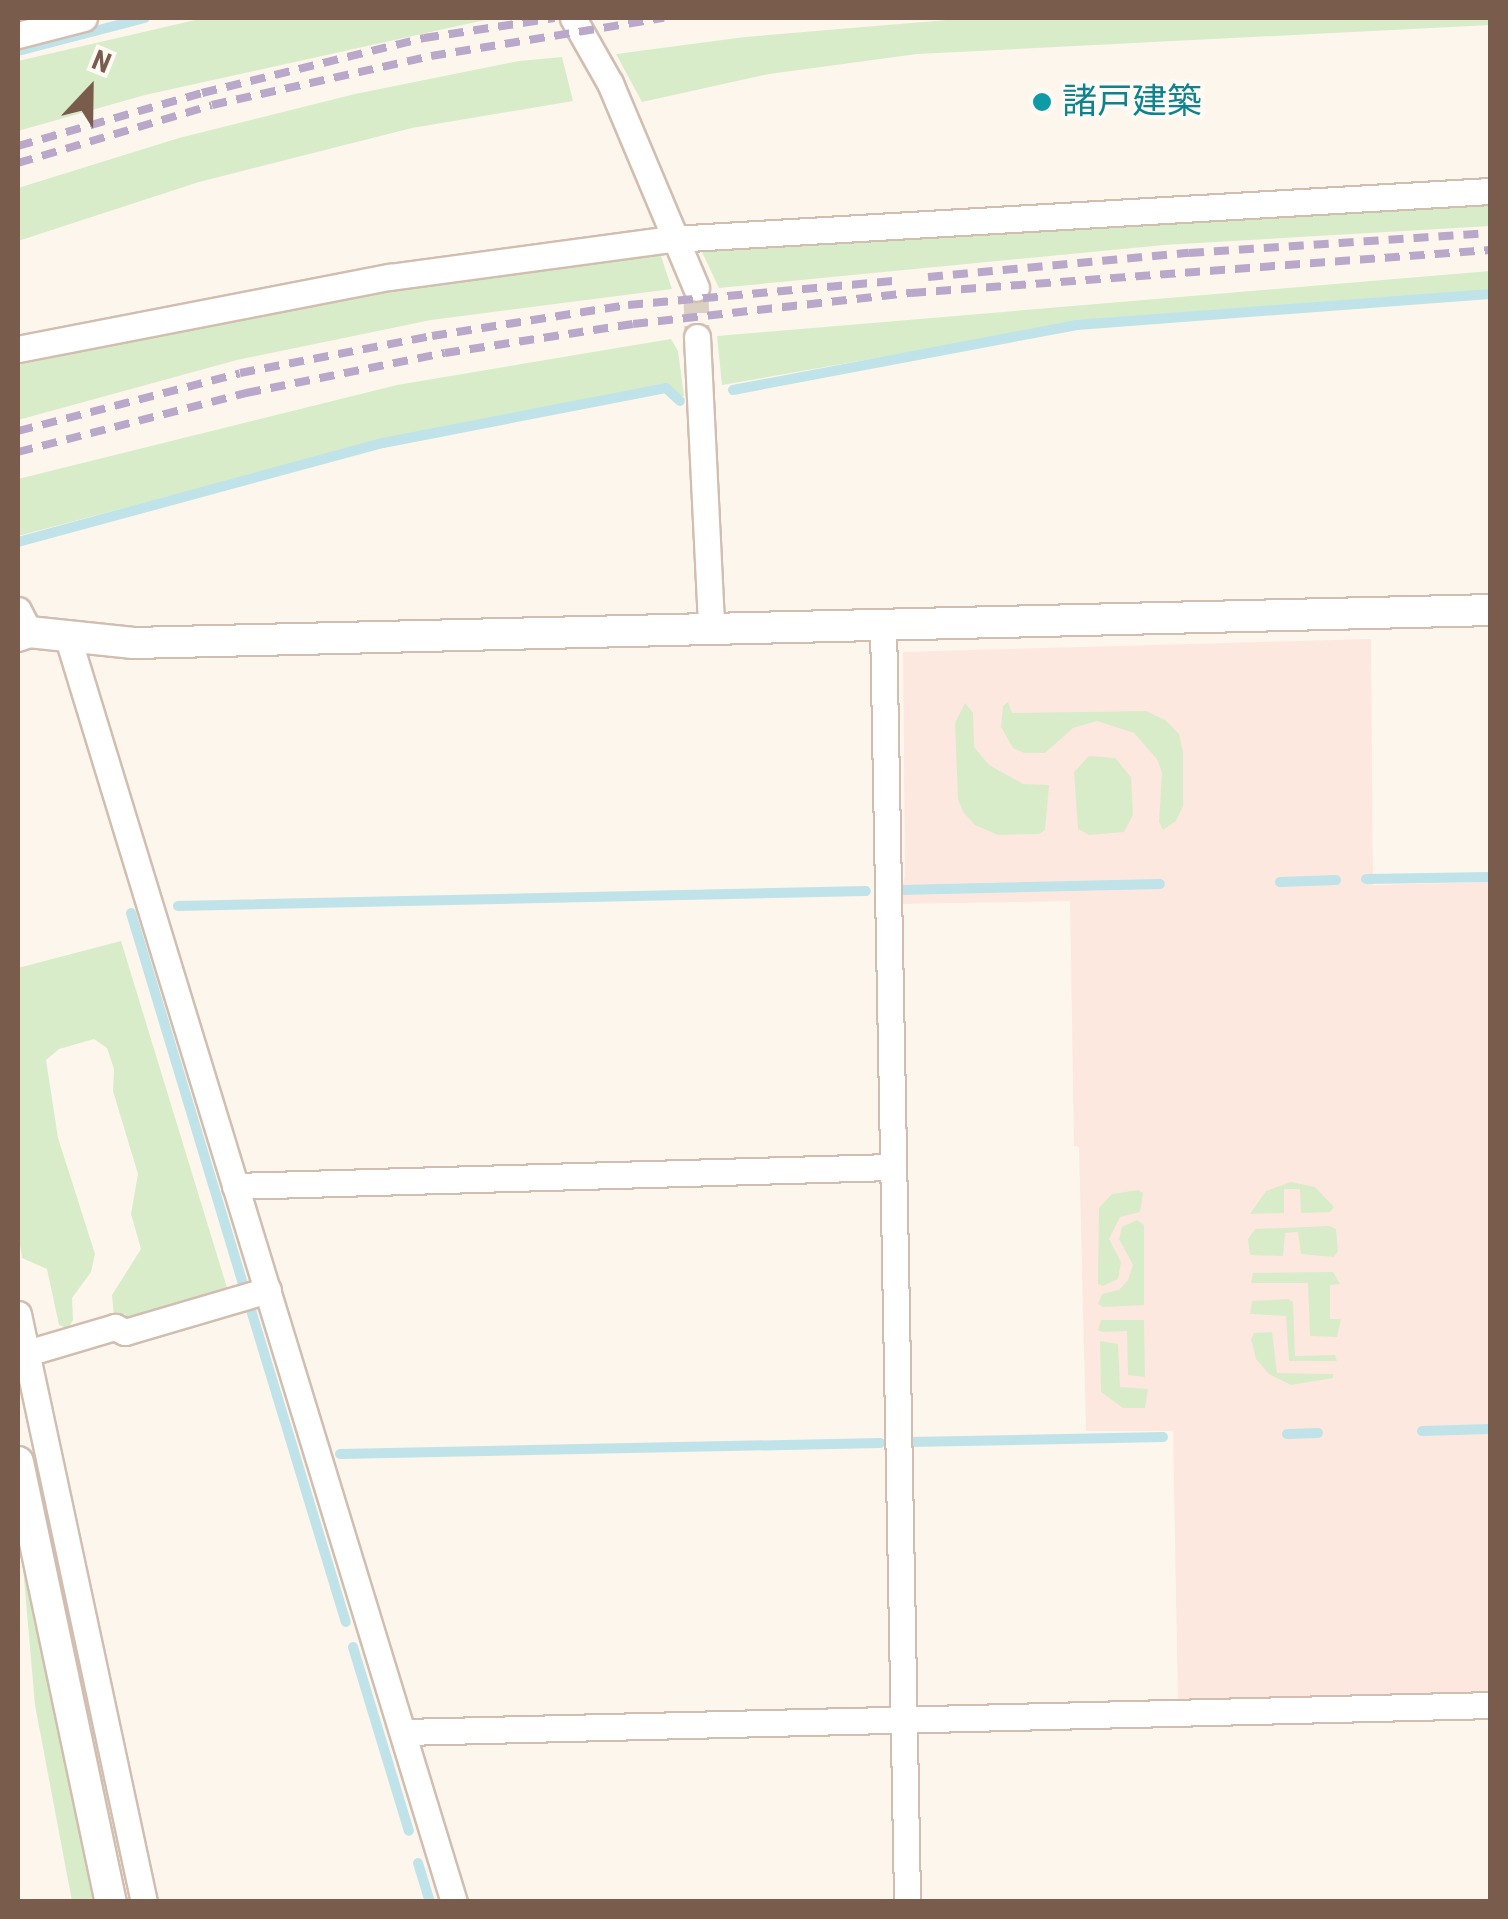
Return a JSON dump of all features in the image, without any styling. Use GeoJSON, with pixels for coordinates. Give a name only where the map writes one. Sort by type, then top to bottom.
{"type":"FeatureCollection","features":[{"type":"Feature","properties":{"kind":"street"},"geometry":{"type":"LineString","coordinates":[[18,35],[84,18]]}},
{"type":"Feature","properties":{"kind":"street"},"geometry":{"type":"LineString","coordinates":[[573,18],[610,83],[672,239],[696,288]]}},
{"type":"Feature","properties":{"kind":"street"},"geometry":{"type":"LineString","coordinates":[[18,350],[390,277],[672,239],[1490,192]]}},
{"type":"Feature","properties":{"kind":"street"},"geometry":{"type":"LineString","coordinates":[[698,337],[711,627]]}},
{"type":"Feature","properties":{"kind":"street"},"geometry":{"type":"LineString","coordinates":[[22,626],[68,638],[133,643],[1490,610]]}},
{"type":"Feature","properties":{"kind":"street"},"geometry":{"type":"LineString","coordinates":[[883,624],[907,1902]]}},
{"type":"Feature","properties":{"kind":"street"},"geometry":{"type":"LineString","coordinates":[[68,638],[454,1902]]}},
{"type":"Feature","properties":{"kind":"street"},"geometry":{"type":"LineString","coordinates":[[235,1186],[892,1167]]}},
{"type":"Feature","properties":{"kind":"street"},"geometry":{"type":"LineString","coordinates":[[27,1352],[115,1327],[125,1332],[268,1290]]}},
{"type":"Feature","properties":{"kind":"street"},"geometry":{"type":"LineString","coordinates":[[18,1314],[144,1902]]}},
{"type":"Feature","properties":{"kind":"street"},"geometry":{"type":"LineString","coordinates":[[18,1462],[111,1902]]}},
{"type":"Feature","properties":{"kind":"street"},"geometry":{"type":"LineString","coordinates":[[404,1732],[1490,1705]]}},
{"type":"Feature","properties":{"kind":"shaded area"},"geometry":{"type":"Polygon","coordinates":[[[1371,639],[1373,885],[1490,882],[1490,1691],[1178,1703],[1173,1431],[1086,1431],[1079,1147],[1074,1146],[1070,901],[899,904],[905,875],[903,652],[1371,639]]]}},
{"type":"Feature","properties":{"kind":"green space"},"geometry":{"type":"Polygon","coordinates":[[[204,18],[494,18],[145,95],[18,131],[18,61],[204,18]]]}},
{"type":"Feature","properties":{"kind":"green space"},"geometry":{"type":"Polygon","coordinates":[[[971,18],[1490,18],[1490,25],[917,54],[769,74],[642,102],[616,54],[745,37],[971,18]]]}},
{"type":"Feature","properties":{"kind":"green space"},"geometry":{"type":"Polygon","coordinates":[[[562,57],[573,101],[412,128],[199,182],[18,241],[18,188],[179,138],[355,94],[519,61],[562,57]]]}},
{"type":"Feature","properties":{"kind":"green space"},"geometry":{"type":"Polygon","coordinates":[[[1490,199],[1490,226],[1164,245],[719,288],[702,252],[1490,199]]]}},
{"type":"Feature","properties":{"kind":"green space"},"geometry":{"type":"Polygon","coordinates":[[[659,250],[672,289],[431,320],[237,360],[18,420],[18,365],[379,289],[659,250]]]}},
{"type":"Feature","properties":{"kind":"green space"},"geometry":{"type":"Polygon","coordinates":[[[1490,271],[1490,290],[1077,323],[722,385],[717,336],[1490,271]]]}},
{"type":"Feature","properties":{"kind":"green space"},"geometry":{"type":"Polygon","coordinates":[[[671,339],[678,351],[684,396],[677,396],[667,385],[382,440],[18,536],[18,479],[397,385],[671,339]]]}},
{"type":"Feature","properties":{"kind":"green space"},"geometry":{"type":"Polygon","coordinates":[[[1008,702],[1012,713],[1146,711],[1165,720],[1179,734],[1183,752],[1183,806],[1176,821],[1163,830],[1159,822],[1162,773],[1157,759],[1134,733],[1097,721],[1073,728],[1045,753],[1024,753],[1013,748],[1001,727],[1003,706],[1008,702]]]}},
{"type":"Feature","properties":{"kind":"green space"},"geometry":{"type":"Polygon","coordinates":[[[965,703],[973,713],[974,747],[989,765],[1023,784],[1049,785],[1045,830],[1039,834],[998,835],[975,825],[964,813],[958,800],[955,723],[965,703]]]}},
{"type":"Feature","properties":{"kind":"green space"},"geometry":{"type":"Polygon","coordinates":[[[1089,756],[1115,758],[1131,777],[1133,815],[1124,832],[1089,835],[1078,829],[1074,772],[1089,756]]]}},
{"type":"Feature","properties":{"kind":"green space"},"geometry":{"type":"Polygon","coordinates":[[[121,941],[228,1291],[129,1321],[125,1314],[114,1317],[112,1295],[141,1249],[131,1214],[138,1174],[113,1091],[114,1069],[107,1048],[94,1039],[59,1049],[46,1060],[58,1138],[95,1254],[91,1272],[72,1298],[73,1320],[68,1329],[59,1325],[47,1269],[22,1258],[18,1231],[18,968],[121,941]]]}},
{"type":"Feature","properties":{"kind":"green space"},"geometry":{"type":"Polygon","coordinates":[[[1291,1182],[1315,1187],[1334,1207],[1330,1212],[1301,1213],[1300,1189],[1284,1189],[1284,1213],[1250,1214],[1266,1191],[1291,1182]]]}},
{"type":"Feature","properties":{"kind":"green space"},"geometry":{"type":"Polygon","coordinates":[[[1138,1190],[1143,1193],[1140,1212],[1120,1217],[1109,1239],[1121,1262],[1118,1279],[1103,1286],[1098,1284],[1099,1208],[1112,1194],[1138,1190]]]}},
{"type":"Feature","properties":{"kind":"green space"},"geometry":{"type":"Polygon","coordinates":[[[1137,1220],[1144,1225],[1144,1305],[1103,1307],[1098,1304],[1102,1294],[1119,1290],[1128,1280],[1133,1265],[1119,1239],[1122,1227],[1137,1220]]]}},
{"type":"Feature","properties":{"kind":"green space"},"geometry":{"type":"Polygon","coordinates":[[[1255,1229],[1336,1229],[1338,1251],[1334,1257],[1301,1254],[1298,1232],[1285,1233],[1283,1256],[1250,1255],[1248,1239],[1255,1229]]]}},
{"type":"Feature","properties":{"kind":"green space"},"geometry":{"type":"Polygon","coordinates":[[[1333,1272],[1340,1284],[1330,1285],[1330,1319],[1341,1319],[1337,1337],[1310,1336],[1308,1283],[1251,1283],[1253,1273],[1333,1272]]]}},
{"type":"Feature","properties":{"kind":"green space"},"geometry":{"type":"Polygon","coordinates":[[[1252,1301],[1293,1302],[1295,1356],[1335,1355],[1337,1361],[1289,1361],[1286,1316],[1250,1314],[1252,1301]]]}},
{"type":"Feature","properties":{"kind":"green space"},"geometry":{"type":"Polygon","coordinates":[[[1101,1320],[1144,1320],[1145,1377],[1128,1375],[1127,1331],[1102,1332],[1098,1330],[1101,1320]]]}},
{"type":"Feature","properties":{"kind":"green space"},"geometry":{"type":"Polygon","coordinates":[[[1272,1332],[1277,1373],[1333,1374],[1333,1378],[1291,1385],[1269,1374],[1256,1359],[1251,1339],[1254,1333],[1272,1332]]]}},
{"type":"Feature","properties":{"kind":"green space"},"geometry":{"type":"Polygon","coordinates":[[[1100,1341],[1118,1344],[1120,1387],[1148,1389],[1145,1408],[1123,1408],[1101,1392],[1100,1341]]]}},
{"type":"Feature","properties":{"kind":"green space"},"geometry":{"type":"Polygon","coordinates":[[[22,1555],[94,1901],[72,1901],[35,1705],[22,1555]]]}},
{"type":"Feature","properties":{"kind":"waterway"},"geometry":{"type":"LineString","coordinates":[[18,51],[145,18]]}},
{"type":"Feature","properties":{"kind":"waterway"},"geometry":{"type":"LineString","coordinates":[[733,390],[1077,325],[1490,294]]}},
{"type":"Feature","properties":{"kind":"waterway"},"geometry":{"type":"LineString","coordinates":[[18,542],[383,443],[666,388],[680,401]]}},
{"type":"Feature","properties":{"kind":"waterway"},"geometry":{"type":"LineString","coordinates":[[1366,879],[1490,877]]}},
{"type":"Feature","properties":{"kind":"waterway"},"geometry":{"type":"LineString","coordinates":[[1280,882],[1336,880]]}},
{"type":"Feature","properties":{"kind":"waterway"},"geometry":{"type":"LineString","coordinates":[[900,890],[1160,884]]}},
{"type":"Feature","properties":{"kind":"waterway"},"geometry":{"type":"LineString","coordinates":[[178,906],[866,891]]}},
{"type":"Feature","properties":{"kind":"waterway"},"geometry":{"type":"LineString","coordinates":[[131,913],[243,1284]]}},
{"type":"Feature","properties":{"kind":"waterway"},"geometry":{"type":"LineString","coordinates":[[251,1310],[346,1622]]}},
{"type":"Feature","properties":{"kind":"waterway"},"geometry":{"type":"LineString","coordinates":[[1422,1431],[1490,1429]]}},
{"type":"Feature","properties":{"kind":"waterway"},"geometry":{"type":"LineString","coordinates":[[1287,1434],[1318,1433]]}},
{"type":"Feature","properties":{"kind":"waterway"},"geometry":{"type":"LineString","coordinates":[[909,1442],[1163,1437]]}},
{"type":"Feature","properties":{"kind":"waterway"},"geometry":{"type":"LineString","coordinates":[[340,1454],[880,1443]]}},
{"type":"Feature","properties":{"kind":"waterway"},"geometry":{"type":"LineString","coordinates":[[353,1647],[409,1831]]}},
{"type":"Feature","properties":{"kind":"waterway"},"geometry":{"type":"LineString","coordinates":[[418,1863],[430,1902]]}},
{"type":"Feature","properties":{"kind":"tunnel"},"geometry":{"type":"LineString","coordinates":[[696,288],[697,337]]}},
{"type":"Feature","properties":{"kind":"railway"},"geometry":{"type":"LineString","coordinates":[[18,146],[202,93],[424,38],[554,18]]}},
{"type":"Feature","properties":{"kind":"railway"},"geometry":{"type":"LineString","coordinates":[[18,163],[212,105],[431,56],[664,18]]}},
{"type":"Feature","properties":{"kind":"railway"},"geometry":{"type":"LineString","coordinates":[[928,277],[1189,253],[1490,233]]}},
{"type":"Feature","properties":{"kind":"railway"},"geometry":{"type":"LineString","coordinates":[[18,452],[246,393],[445,353],[633,324],[911,293],[1490,250]]}},
{"type":"Feature","properties":{"kind":"railway"},"geometry":{"type":"LineString","coordinates":[[18,431],[240,373],[432,336],[628,305],[893,281]]}},
{"type":"Feature","properties":{"kind":"place","name":"諸戸建築"},"geometry":{"type":"Point","coordinates":[1042,102]}}]}
